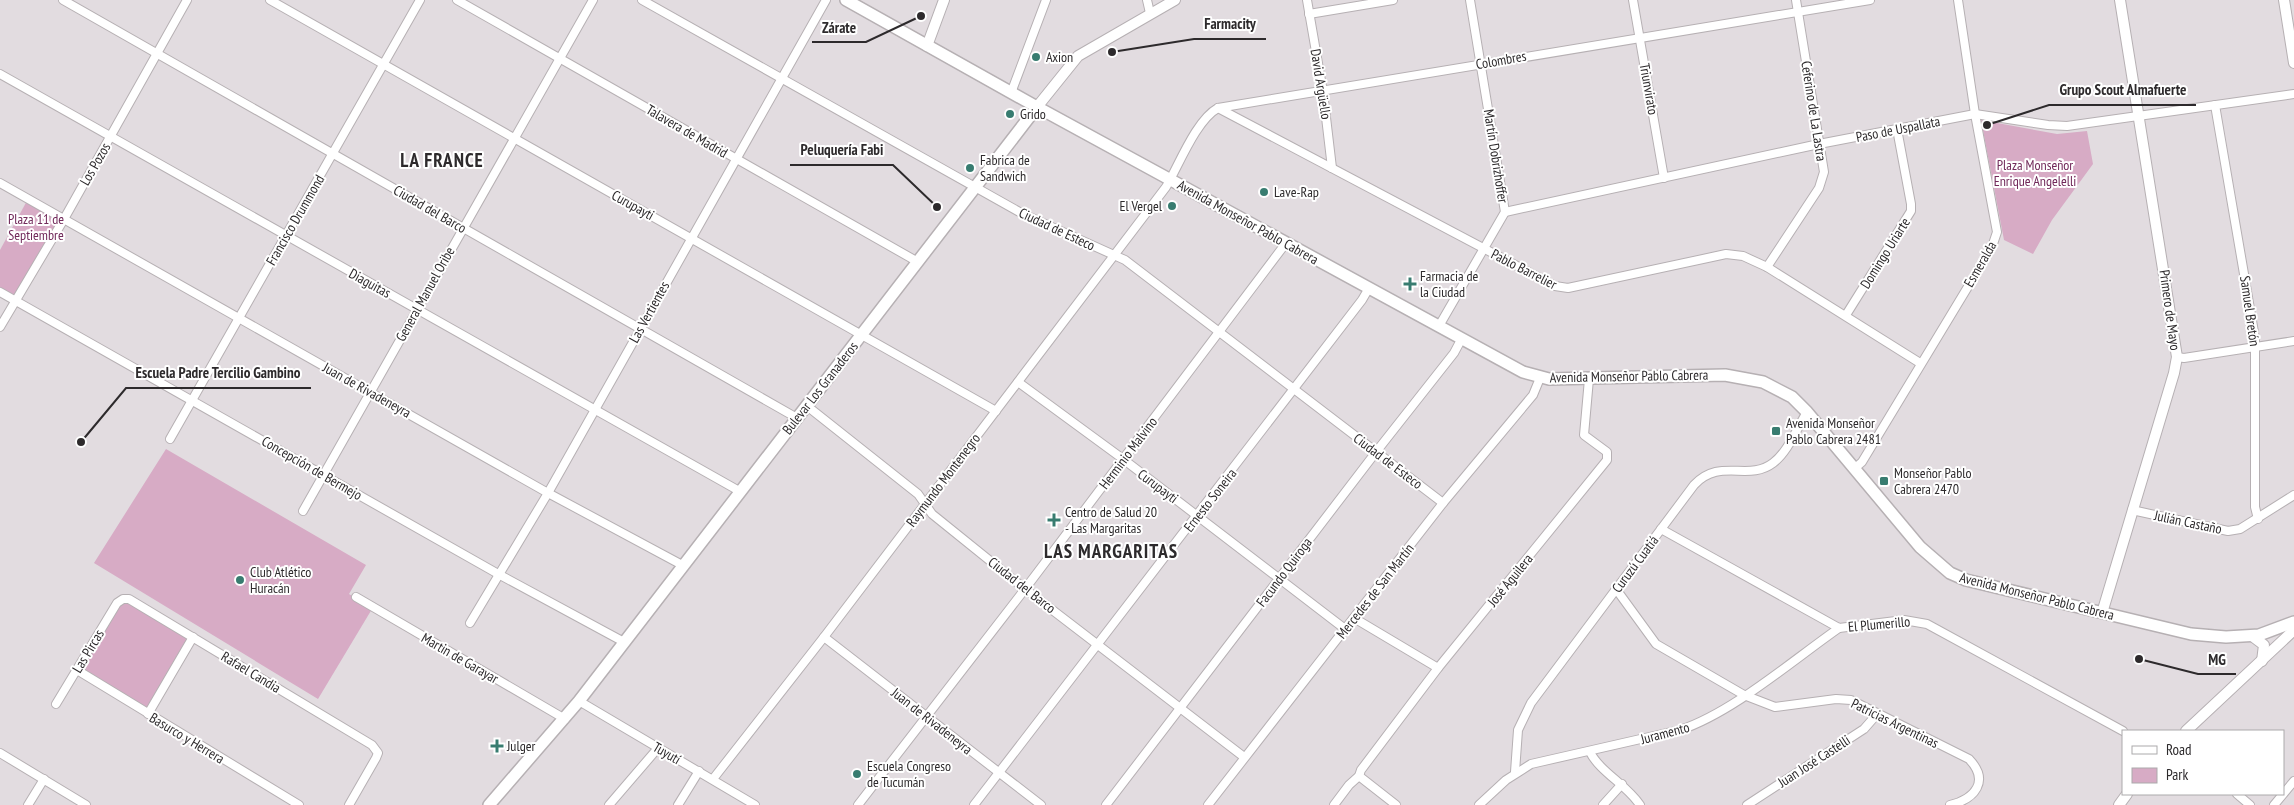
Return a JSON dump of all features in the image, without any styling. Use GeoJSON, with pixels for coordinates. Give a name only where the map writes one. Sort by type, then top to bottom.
{"type":"FeatureCollection","features":[{"type":"Feature","properties":{"kind":"main road","name":"Avenida Monseñor Pablo Cabrera"},"geometry":{"type":"LineString","coordinates":[[846,0],[1037,107],[1507,364],[1540,378],[1589,379],[1712,375],[1742,377],[1763,382],[1784,392],[1807,412],[1920,547],[1950,573],[1978,584],[2208,636],[2252,636],[2270,633],[2294,622]]}},
{"type":"Feature","properties":{"kind":"main road"},"geometry":{"type":"LineString","coordinates":[[927,46],[944,0]]}},
{"type":"Feature","properties":{"kind":"main road","name":"Bulevar Los Granaderos"},"geometry":{"type":"LineString","coordinates":[[489,805],[565,719],[1078,56],[1175,0]]}},
{"type":"Feature","properties":{"kind":"main road","name":"Primero de Mayo"},"geometry":{"type":"LineString","coordinates":[[2102,613],[2174,373],[2177,357],[2120,0]]}},
{"type":"Feature","properties":{"kind":"main road"},"geometry":{"type":"LineString","coordinates":[[2284,0],[2294,63]]}},
{"type":"Feature","properties":{"kind":"main road"},"geometry":{"type":"LineString","coordinates":[[2187,730],[2294,630]]}},
{"type":"Feature","properties":{"kind":"main road"},"geometry":{"type":"LineString","coordinates":[[2252,636],[2264,645],[2262,661]]}},
{"type":"Feature","properties":{"kind":"main road"},"geometry":{"type":"LineString","coordinates":[[2118,805],[2126,795]]}},
{"type":"Feature","properties":{"kind":"street","name":"Ciudad del Barco"},"geometry":{"type":"LineString","coordinates":[[63,0],[798,418]]}},
{"type":"Feature","properties":{"kind":"street","name":"Los Pozos"},"geometry":{"type":"LineString","coordinates":[[0,327],[111,137],[187,0]]}},
{"type":"Feature","properties":{"kind":"street","name":"Curupayti"},"geometry":{"type":"LineString","coordinates":[[270,0],[996,411]]}},
{"type":"Feature","properties":{"kind":"street","name":"Francisco Drummond"},"geometry":{"type":"LineString","coordinates":[[170,439],[420,0]]}},
{"type":"Feature","properties":{"kind":"street","name":"Talavera de Madrid"},"geometry":{"type":"LineString","coordinates":[[457,0],[918,262]]}},
{"type":"Feature","properties":{"kind":"street","name":"General Manuel Oribe"},"geometry":{"type":"LineString","coordinates":[[303,511],[593,0]]}},
{"type":"Feature","properties":{"kind":"street","name":"Ciudad de Esteco"},"geometry":{"type":"LineString","coordinates":[[642,0],[1042,224],[1125,260],[1443,504]]}},
{"type":"Feature","properties":{"kind":"street","name":"Las Vertientes"},"geometry":{"type":"LineString","coordinates":[[470,622],[548,493],[691,238],[738,160],[826,0]]}},
{"type":"Feature","properties":{"kind":"street"},"geometry":{"type":"LineString","coordinates":[[1011,92],[1046,0]]}},
{"type":"Feature","properties":{"kind":"street"},"geometry":{"type":"LineString","coordinates":[[1147,0],[1150,13]]}},
{"type":"Feature","properties":{"kind":"street","name":"David Argüello"},"geometry":{"type":"LineString","coordinates":[[1307,0],[1323,92],[1332,168]]}},
{"type":"Feature","properties":{"kind":"street"},"geometry":{"type":"LineString","coordinates":[[1309,14],[1393,0]]}},
{"type":"Feature","properties":{"kind":"street","name":"Martín Dobrizhoffer"},"geometry":{"type":"LineString","coordinates":[[1439,326],[1506,212],[1470,0]]}},
{"type":"Feature","properties":{"kind":"street","name":"Triunvirato"},"geometry":{"type":"LineString","coordinates":[[1633,0],[1664,178]]}},
{"type":"Feature","properties":{"kind":"street","name":"Ceferino de La Lastra"},"geometry":{"type":"LineString","coordinates":[[1767,267],[1822,181],[1824,172],[1796,0]]}},
{"type":"Feature","properties":{"kind":"street","name":"Colombres"},"geometry":{"type":"LineString","coordinates":[[1218,108],[1870,0]]}},
{"type":"Feature","properties":{"kind":"street","name":"Esmeralda"},"geometry":{"type":"LineString","coordinates":[[1854,469],[1862,462],[1920,362],[1992,247],[1997,232],[1975,114],[1958,0]]}},
{"type":"Feature","properties":{"kind":"street","name":"Diaguitas"},"geometry":{"type":"LineString","coordinates":[[0,74],[740,492]]}},
{"type":"Feature","properties":{"kind":"street","name":"Paso de Uspallata"},"geometry":{"type":"LineString","coordinates":[[1506,212],[1819,144],[1975,114],[2058,126],[2294,94]]}},
{"type":"Feature","properties":{"kind":"street","name":"Samuel Bretón"},"geometry":{"type":"LineString","coordinates":[[2216,105],[2256,347],[2255,507],[2258,519]]}},
{"type":"Feature","properties":{"kind":"street"},"geometry":{"type":"LineString","coordinates":[[1171,179],[1203,121],[1218,108]]}},
{"type":"Feature","properties":{"kind":"street","name":"Pablo Barrelier"},"geometry":{"type":"LineString","coordinates":[[1218,108],[1561,288],[1726,254],[1743,256],[1767,267],[1920,362]]}},
{"type":"Feature","properties":{"kind":"street","name":"Domingo Uriarte"},"geometry":{"type":"LineString","coordinates":[[1846,316],[1911,211],[1912,204],[1896,129]]}},
{"type":"Feature","properties":{"kind":"street","name":"Raymundo Montenegro"},"geometry":{"type":"LineString","coordinates":[[712,779],[925,505],[1171,179]]}},
{"type":"Feature","properties":{"kind":"street","name":"Juan de Rivadeneyra"},"geometry":{"type":"LineString","coordinates":[[0,183],[548,493],[684,566]]}},
{"type":"Feature","properties":{"kind":"street","name":"Herminio Malvino"},"geometry":{"type":"LineString","coordinates":[[858,805],[1025,589],[1286,242]]}},
{"type":"Feature","properties":{"kind":"street","name":"Ernesto Soneira"},"geometry":{"type":"LineString","coordinates":[[974,805],[1198,516],[1362,300],[1369,288]]}},
{"type":"Feature","properties":{"kind":"street","name":"Concepción de Bermejo"},"geometry":{"type":"LineString","coordinates":[[0,292],[500,575],[624,642]]}},
{"type":"Feature","properties":{"kind":"street","name":"Facundo Quiroga"},"geometry":{"type":"LineString","coordinates":[[1106,805],[1376,452],[1454,354],[1462,338]]}},
{"type":"Feature","properties":{"kind":"street"},"geometry":{"type":"LineString","coordinates":[[2177,357],[2184,358],[2294,341]]}},
{"type":"Feature","properties":{"kind":"street","name":"Mercedes de San Martín"},"geometry":{"type":"LineString","coordinates":[[1208,805],[1443,504],[1533,395],[1540,378]]}},
{"type":"Feature","properties":{"kind":"street","name":"José Aguilera"},"geometry":{"type":"LineString","coordinates":[[1334,805],[1348,785],[1359,776],[1361,770],[1438,668],[1607,460],[1607,452],[1584,435],[1589,379]]}},
{"type":"Feature","properties":{"kind":"street","name":"Curupayti"},"geometry":{"type":"LineString","coordinates":[[1018,382],[1123,459],[1345,629]]}},
{"type":"Feature","properties":{"kind":"street","name":"Ciudad del Barco"},"geometry":{"type":"LineString","coordinates":[[807,406],[918,494],[932,514],[1025,589],[1244,757]]}},
{"type":"Feature","properties":{"kind":"street","name":"Curuzú Cuatiá"},"geometry":{"type":"LineString","coordinates":[[1515,772],[1518,730],[1531,703],[1701,478],[1712,472],[1759,469],[1774,463],[1781,455],[1807,412]]}},
{"type":"Feature","properties":{"kind":"street","name":"Julián Castaño"},"geometry":{"type":"LineString","coordinates":[[2132,510],[2221,530],[2240,529],[2294,495]]}},
{"type":"Feature","properties":{"kind":"street","name":"El Plumerillo"},"geometry":{"type":"LineString","coordinates":[[1662,529],[1839,628],[1904,620],[1927,624],[2122,730]]}},
{"type":"Feature","properties":{"kind":"street","name":"Patricias Argentinas"},"geometry":{"type":"LineString","coordinates":[[1616,589],[1656,644],[1744,695],[1775,707],[1845,699],[1878,713],[1969,759],[1974,764],[1978,778],[1978,787],[1974,794],[1960,803],[1950,805]]}},
{"type":"Feature","properties":{"kind":"street","name":"Martin de Garayar"},"geometry":{"type":"LineString","coordinates":[[356,597],[565,719]]}},
{"type":"Feature","properties":{"kind":"street","name":"Rafael Candia"},"geometry":{"type":"LineString","coordinates":[[123,599],[129,599],[356,735],[376,749],[376,758],[348,805]]}},
{"type":"Feature","properties":{"kind":"street","name":"Las Pircas"},"geometry":{"type":"LineString","coordinates":[[56,704],[117,603],[123,599]]}},
{"type":"Feature","properties":{"kind":"street"},"geometry":{"type":"LineString","coordinates":[[1354,618],[1438,668]]}},
{"type":"Feature","properties":{"kind":"street","name":"Juramento"},"geometry":{"type":"LineString","coordinates":[[1479,805],[1515,772],[1531,764],[1590,752],[1688,727],[1744,695],[1839,628]]}},
{"type":"Feature","properties":{"kind":"street","name":"Juan de Rivadeneyra"},"geometry":{"type":"LineString","coordinates":[[824,637],[1041,805]]}},
{"type":"Feature","properties":{"kind":"street"},"geometry":{"type":"LineString","coordinates":[[148,714],[193,638]]}},
{"type":"Feature","properties":{"kind":"street","name":"Basurco y Herrera"},"geometry":{"type":"LineString","coordinates":[[77,670],[299,805]]}},
{"type":"Feature","properties":{"kind":"street","name":"Tuyutí"},"geometry":{"type":"LineString","coordinates":[[579,701],[755,805]]}},
{"type":"Feature","properties":{"kind":"street","name":"Juan José Castelli"},"geometry":{"type":"LineString","coordinates":[[1747,805],[1864,729],[1878,713]]}},
{"type":"Feature","properties":{"kind":"street"},"geometry":{"type":"LineString","coordinates":[[609,805],[658,748]]}},
{"type":"Feature","properties":{"kind":"street"},"geometry":{"type":"LineString","coordinates":[[1590,752],[1596,761],[1622,784],[1640,805]]}},
{"type":"Feature","properties":{"kind":"street"},"geometry":{"type":"LineString","coordinates":[[0,753],[86,805]]}},
{"type":"Feature","properties":{"kind":"street"},"geometry":{"type":"LineString","coordinates":[[678,805],[699,771]]}},
{"type":"Feature","properties":{"kind":"street"},"geometry":{"type":"LineString","coordinates":[[1359,776],[1396,805]]}},
{"type":"Feature","properties":{"kind":"street"},"geometry":{"type":"LineString","coordinates":[[28,805],[44,779]]}},
{"type":"Feature","properties":{"kind":"street"},"geometry":{"type":"LineString","coordinates":[[2284,793],[2294,781]]}},
{"type":"Feature","properties":{"kind":"street"},"geometry":{"type":"LineString","coordinates":[[1604,805],[1622,784]]}},
{"type":"Feature","properties":{"kind":"street"},"geometry":{"type":"LineString","coordinates":[[2238,795],[2250,805]]}},
{"type":"Feature","properties":{"kind":"street"},"geometry":{"type":"LineString","coordinates":[[2274,805],[2282,795]]}},
{"type":"Feature","properties":{"kind":"green space","name":"Plaza Monseñor Enrique Angelelli"},"geometry":{"type":"Polygon","coordinates":[[[1981,120],[2057,134],[2087,131],[2093,164],[2052,220],[2033,254],[2004,240],[1981,120]]]}},
{"type":"Feature","properties":{"kind":"green space","name":"Plaza 11 de Septiembre"},"geometry":{"type":"Polygon","coordinates":[[[28,199],[64,219],[15,301],[0,292],[0,250],[28,199]]]}},
{"type":"Feature","properties":{"kind":"green space","name":"Club Atlético Huracán"},"geometry":{"type":"Polygon","coordinates":[[[166,449],[366,565],[349,594],[372,609],[318,699],[94,563],[166,449]]]}},
{"type":"Feature","properties":{"kind":"green space"},"geometry":{"type":"Polygon","coordinates":[[[123,599],[193,637],[148,714],[76,671],[123,599]]]}},
{"type":"Feature","properties":{"kind":"place","name":"Zárate"},"geometry":{"type":"Point","coordinates":[921,16]}},
{"type":"Feature","properties":{"kind":"place","name":"Farmacity"},"geometry":{"type":"Point","coordinates":[1112,52]}},
{"type":"Feature","properties":{"kind":"place","name":"Axion"},"geometry":{"type":"Point","coordinates":[1036,57]}},
{"type":"Feature","properties":{"kind":"place","name":"Grido"},"geometry":{"type":"Point","coordinates":[1010,114]}},
{"type":"Feature","properties":{"kind":"place","name":"Grupo Scout Almafuerte"},"geometry":{"type":"Point","coordinates":[1987,125]}},
{"type":"Feature","properties":{"kind":"place","name":"Fabrica de Sandwich"},"geometry":{"type":"Point","coordinates":[970,168]}},
{"type":"Feature","properties":{"kind":"place","name":"Lave-Rap"},"geometry":{"type":"Point","coordinates":[1264,192]}},
{"type":"Feature","properties":{"kind":"place","name":"El Vergel"},"geometry":{"type":"Point","coordinates":[1172,206]}},
{"type":"Feature","properties":{"kind":"place","name":"Peluquería Fabi"},"geometry":{"type":"Point","coordinates":[937,207]}},
{"type":"Feature","properties":{"kind":"place","name":"Farmacia de la Ciudad"},"geometry":{"type":"Point","coordinates":[1410,284]}},
{"type":"Feature","properties":{"kind":"place","name":"Avenida Monseñor Pablo Cabrera 2481"},"geometry":{"type":"Point","coordinates":[1776,431]}},
{"type":"Feature","properties":{"kind":"place","name":"Escuela Padre Tercilio Gambino"},"geometry":{"type":"Point","coordinates":[81,442]}},
{"type":"Feature","properties":{"kind":"place","name":"Monseñor Pablo Cabrera 2470"},"geometry":{"type":"Point","coordinates":[1884,481]}},
{"type":"Feature","properties":{"kind":"place","name":"Centro de Salud 20 - Las Margaritas"},"geometry":{"type":"Point","coordinates":[1054,520]}},
{"type":"Feature","properties":{"kind":"place","name":"Club Atlético Huracán"},"geometry":{"type":"Point","coordinates":[240,580]}},
{"type":"Feature","properties":{"kind":"place","name":"MG"},"geometry":{"type":"Point","coordinates":[2139,659]}},
{"type":"Feature","properties":{"kind":"place","name":"Julger"},"geometry":{"type":"Point","coordinates":[497,746]}},
{"type":"Feature","properties":{"kind":"place","name":"Escuela Congreso de Tucumán"},"geometry":{"type":"Point","coordinates":[857,774]}},
{"type":"Feature","properties":{"kind":"district","name":"LA FRANCE"},"geometry":{"type":"Point","coordinates":[442,160]}},
{"type":"Feature","properties":{"kind":"district","name":"LAS MARGARITAS"},"geometry":{"type":"Point","coordinates":[1111,551]}}]}
